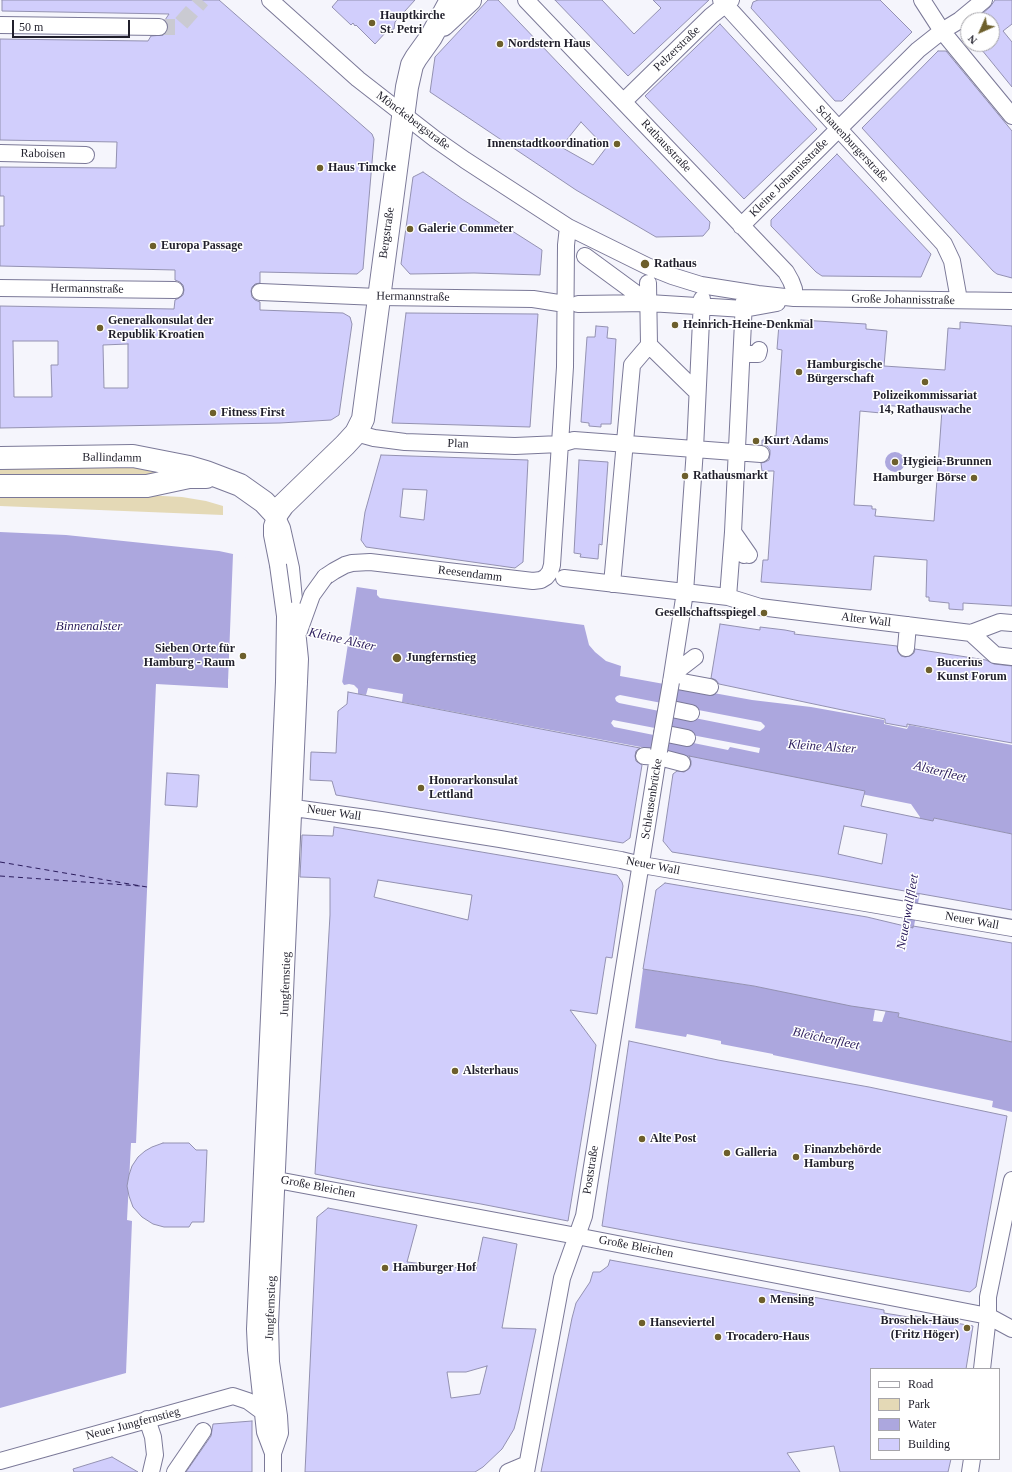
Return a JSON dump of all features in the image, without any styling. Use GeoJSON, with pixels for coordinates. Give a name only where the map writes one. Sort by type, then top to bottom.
{"type":"FeatureCollection","features":[{"type":"Feature","properties":{"kind":"street","name":"Mönckebergstraße"},"geometry":{"type":"LineString","coordinates":[[270,0],[358,79],[404,116],[465,160],[568,227]]}},
{"type":"Feature","properties":{"kind":"street","name":"Bergstraße"},"geometry":{"type":"LineString","coordinates":[[431,37],[451,0]]}},
{"type":"Feature","properties":{"kind":"street","name":"Bergstraße"},"geometry":{"type":"LineString","coordinates":[[356,433],[363,419],[407,87],[412,65],[431,37],[470,0]]}},
{"type":"Feature","properties":{"kind":"street","name":"Rathausstraße"},"geometry":{"type":"LineString","coordinates":[[526,0],[786,272],[792,281],[794,298]]}},
{"type":"Feature","properties":{"kind":"street"},"geometry":{"type":"LineString","coordinates":[[922,0],[942,31],[1012,116]]}},
{"type":"Feature","properties":{"kind":"street","name":"Kleine Johannisstraße"},"geometry":{"type":"LineString","coordinates":[[741,226],[918,50],[942,31],[960,20],[984,0]]}},
{"type":"Feature","properties":{"kind":"street","name":"Pelzerstraße"},"geometry":{"type":"LineString","coordinates":[[624,101],[726,1]]}},
{"type":"Feature","properties":{"kind":"street","name":"Schauenburgerstraße"},"geometry":{"type":"LineString","coordinates":[[726,1],[838,129],[944,244],[952,261],[958,300]]}},
{"type":"Feature","properties":{"kind":"street"},"geometry":{"type":"LineString","coordinates":[[0,25],[159,27]]}},
{"type":"Feature","properties":{"kind":"street","name":"Raboisen"},"geometry":{"type":"LineString","coordinates":[[0,153],[86,155]]}},
{"type":"Feature","properties":{"kind":"street"},"geometry":{"type":"LineString","coordinates":[[560,444],[571,304],[566,245],[568,227],[647,266],[672,276],[701,284],[794,298]]}},
{"type":"Feature","properties":{"kind":"street"},"geometry":{"type":"LineString","coordinates":[[585,256],[649,303]]}},
{"type":"Feature","properties":{"kind":"street"},"geometry":{"type":"LineString","coordinates":[[612,584],[632,365],[649,345],[648,283]]}},
{"type":"Feature","properties":{"kind":"street","name":"Hermannstraße"},"geometry":{"type":"LineString","coordinates":[[0,288],[175,290]]}},
{"type":"Feature","properties":{"kind":"street","name":"Hermannstraße"},"geometry":{"type":"LineString","coordinates":[[260,292],[378,297],[533,299],[571,304],[701,303],[744,305],[777,303]]}},
{"type":"Feature","properties":{"kind":"street","name":"Große Johannisstraße"},"geometry":{"type":"LineString","coordinates":[[794,298],[1012,301]]}},
{"type":"Feature","properties":{"kind":"street","name":"Schleusenbrücke"},"geometry":{"type":"LineString","coordinates":[[642,865],[654,755],[662,733],[667,708],[685,592],[695,449],[701,303]]}},
{"type":"Feature","properties":{"kind":"street"},"geometry":{"type":"LineString","coordinates":[[728,597],[734,532],[744,305]]}},
{"type":"Feature","properties":{"kind":"street"},"geometry":{"type":"LineString","coordinates":[[649,345],[697,392]]}},
{"type":"Feature","properties":{"kind":"street"},"geometry":{"type":"LineString","coordinates":[[742,354],[758,354],[759,350]]}},
{"type":"Feature","properties":{"kind":"street"},"geometry":{"type":"LineString","coordinates":[[279,510],[356,433]]}},
{"type":"Feature","properties":{"kind":"street","name":"Plan"},"geometry":{"type":"LineString","coordinates":[[356,433],[374,438],[406,442],[515,446],[560,444],[574,440],[761,454]]}},
{"type":"Feature","properties":{"kind":"street","name":"Reesendamm"},"geometry":{"type":"LineString","coordinates":[[298,634],[312,595],[325,577],[345,565],[357,562],[370,562],[533,581],[546,577],[550,572],[552,565],[560,444]]}},
{"type":"Feature","properties":{"kind":"street","name":"Ballindamm"},"geometry":{"type":"LineString","coordinates":[[0,458],[133,456],[189,467],[240,485],[264,502],[279,510]]}},
{"type":"Feature","properties":{"kind":"street","name":"Ballindamm"},"geometry":{"type":"LineString","coordinates":[[0,486],[147,486],[190,477],[221,478]]}},
{"type":"Feature","properties":{"kind":"street","name":"Jungfernstieg"},"geometry":{"type":"LineString","coordinates":[[273,1454],[265,1432],[255,1329],[262,1166],[292,682],[300,658],[298,634],[284,567],[272,535],[272,526],[279,510]]}},
{"type":"Feature","properties":{"kind":"street"},"geometry":{"type":"LineString","coordinates":[[734,532],[746,555]]}},
{"type":"Feature","properties":{"kind":"street","name":"Jungfernstieg"},"geometry":{"type":"LineString","coordinates":[[273,1472],[273,1454],[280,1433],[279,1416],[273,1383],[270,1345],[294,808],[292,682],[285,616],[284,567]]}},
{"type":"Feature","properties":{"kind":"street","name":"Alter Wall"},"geometry":{"type":"LineString","coordinates":[[564,578],[728,597],[760,607],[971,633],[1000,622],[1012,623]]}},
{"type":"Feature","properties":{"kind":"street"},"geometry":{"type":"LineString","coordinates":[[906,648],[908,625]]}},
{"type":"Feature","properties":{"kind":"street"},"geometry":{"type":"LineString","coordinates":[[971,633],[995,654],[1012,657]]}},
{"type":"Feature","properties":{"kind":"street"},"geometry":{"type":"LineString","coordinates":[[672,678],[695,657]]}},
{"type":"Feature","properties":{"kind":"street"},"geometry":{"type":"LineString","coordinates":[[672,678],[710,687]]}},
{"type":"Feature","properties":{"kind":"street"},"geometry":{"type":"LineString","coordinates":[[667,708],[691,713]]}},
{"type":"Feature","properties":{"kind":"street"},"geometry":{"type":"LineString","coordinates":[[662,733],[687,738]]}},
{"type":"Feature","properties":{"kind":"street"},"geometry":{"type":"LineString","coordinates":[[654,755],[682,763]]}},
{"type":"Feature","properties":{"kind":"street","name":"Neuer Wall"},"geometry":{"type":"LineString","coordinates":[[294,808],[500,839],[642,865],[1012,928]]}},
{"type":"Feature","properties":{"kind":"street","name":"Poststraße"},"geometry":{"type":"LineString","coordinates":[[526,1468],[562,1278],[584,1216],[642,865]]}},
{"type":"Feature","properties":{"kind":"street","name":"Große Bleichen"},"geometry":{"type":"LineString","coordinates":[[262,1166],[277,1180],[988,1316],[1012,1329]]}},
{"type":"Feature","properties":{"kind":"street"},"geometry":{"type":"LineString","coordinates":[[982,1368],[988,1316],[988,1297],[1012,1180]]}},
{"type":"Feature","properties":{"kind":"street","name":"Neuer Jungfernstieg"},"geometry":{"type":"LineString","coordinates":[[0,1460],[233,1396],[248,1401],[263,1412]]}},
{"type":"Feature","properties":{"kind":"street"},"geometry":{"type":"LineString","coordinates":[[147,1419],[153,1437],[155,1455],[151,1472]]}},
{"type":"Feature","properties":{"kind":"street"},"geometry":{"type":"LineString","coordinates":[[174,1472],[203,1431]]}},
{"type":"Feature","properties":{"kind":"street"},"geometry":{"type":"LineString","coordinates":[[970,1472],[972,1460]]}},
{"type":"Feature","properties":{"kind":"street"},"geometry":{"type":"LineString","coordinates":[[508,1472],[526,1468]]}},
{"type":"Feature","properties":{"kind":"green space"},"geometry":{"type":"Polygon","coordinates":[[[118,466],[172,470],[157,477],[0,479],[0,468],[118,466]]]}},
{"type":"Feature","properties":{"kind":"green space"},"geometry":{"type":"Polygon","coordinates":[[[0,494],[125,494],[182,497],[206,501],[223,506],[223,515],[0,506],[0,494]]]}},
{"type":"Feature","properties":{"kind":"water","name":"Hygieia-Brunnen"},"geometry":{"type":"Polygon","coordinates":[[[895,452],[902,455],[905,462],[902,469],[895,472],[888,469],[885,462],[888,455],[895,452]]]}},
{"type":"Feature","properties":{"kind":"water"},"geometry":{"type":"Polygon","coordinates":[[[0,532],[66,535],[219,551],[357,587],[377,590],[377,595],[380,598],[584,625],[589,645],[606,661],[621,666],[620,676],[752,700],[811,707],[884,720],[884,724],[907,729],[909,725],[1012,745],[1012,834],[934,818],[898,1017],[1012,1042],[1012,1112],[992,1107],[993,1101],[721,1044],[721,1041],[687,1034],[686,1037],[635,1028],[643,969],[754,986],[875,1009],[873,1021],[882,1022],[886,1010],[908,892],[920,817],[911,804],[697,761],[697,759],[683,755],[402,702],[403,694],[368,688],[366,695],[358,694],[358,689],[354,685],[344,685],[341,680],[228,679],[228,688],[156,684],[136,1143],[131,1143],[127,1220],[132,1221],[126,1373],[0,1408],[0,532]],[[620,695],[615,698],[619,703],[760,731],[765,726],[761,722],[620,695]],[[613,720],[611,723],[614,727],[728,750],[730,747],[759,753],[760,748],[613,720]]]}},
{"type":"Feature","properties":{"kind":"pier"},"geometry":{"type":"Polygon","coordinates":[[[233,554],[357,585],[342,683],[230,680],[230,682],[228,682],[233,554]]]}},
{"type":"Feature","properties":{"kind":"building","name":"Europa Passage"},"geometry":{"type":"Polygon","coordinates":[[[2,0],[219,0],[372,134],[374,139],[363,269],[357,274],[260,272],[260,283],[255,284],[251,291],[252,297],[260,302],[260,310],[343,313],[350,317],[352,324],[339,415],[331,420],[280,423],[0,428],[0,306],[174,309],[175,300],[183,295],[184,290],[183,285],[175,280],[175,270],[0,266],[0,226],[4,226],[4,196],[0,196],[0,167],[116,168],[117,142],[0,140],[0,39],[148,41],[151,36],[163,35],[167,32],[168,27],[165,20],[169,14],[2,11],[2,0]],[[13,341],[14,397],[52,397],[51,365],[58,365],[58,341],[13,341]],[[128,344],[103,345],[104,388],[128,388],[128,344]]]}},
{"type":"Feature","properties":{"kind":"building","name":"Hauptkirche St. Petri"},"geometry":{"type":"Polygon","coordinates":[[[338,0],[415,0],[395,22],[394,29],[387,31],[375,44],[356,25],[355,26],[353,23],[351,25],[332,7],[338,0]]]}},
{"type":"Feature","properties":{"kind":"building"},"geometry":{"type":"Polygon","coordinates":[[[488,0],[498,0],[710,222],[709,229],[703,236],[656,237],[576,190],[430,92],[435,57],[488,0]],[[581,122],[561,147],[593,165],[606,148],[581,122]]]}},
{"type":"Feature","properties":{"kind":"building"},"geometry":{"type":"Polygon","coordinates":[[[555,0],[602,0],[634,34],[661,8],[653,0],[709,0],[628,76],[555,0]]]}},
{"type":"Feature","properties":{"kind":"building"},"geometry":{"type":"Polygon","coordinates":[[[758,0],[880,0],[912,32],[842,101],[835,101],[751,8],[753,2],[758,0]]]}},
{"type":"Feature","properties":{"kind":"building"},"geometry":{"type":"Polygon","coordinates":[[[995,0],[1012,0],[1012,24],[1003,31],[1012,42],[1012,87],[984,52],[1000,52],[1000,12],[984,12],[995,0]]]}},
{"type":"Feature","properties":{"kind":"building"},"geometry":{"type":"Polygon","coordinates":[[[720,24],[817,129],[744,199],[645,96],[720,24]]]}},
{"type":"Feature","properties":{"kind":"building"},"geometry":{"type":"Polygon","coordinates":[[[938,51],[946,51],[1012,131],[1012,278],[997,274],[993,271],[862,128],[938,51]]]}},
{"type":"Feature","properties":{"kind":"building"},"geometry":{"type":"Polygon","coordinates":[[[837,154],[931,254],[921,277],[822,276],[816,272],[771,226],[771,220],[837,154]]]}},
{"type":"Feature","properties":{"kind":"building"},"geometry":{"type":"Polygon","coordinates":[[[423,172],[462,199],[542,250],[540,275],[474,273],[410,274],[401,264],[413,177],[423,172]]]}},
{"type":"Feature","properties":{"kind":"building"},"geometry":{"type":"Polygon","coordinates":[[[406,313],[538,314],[530,427],[392,423],[406,313]]]}},
{"type":"Feature","properties":{"kind":"building"},"geometry":{"type":"Polygon","coordinates":[[[801,320],[866,324],[866,329],[887,331],[884,366],[945,370],[948,328],[960,329],[960,322],[1012,326],[1012,606],[963,603],[963,610],[949,609],[949,603],[929,601],[929,597],[926,597],[927,560],[874,556],[871,590],[761,582],[763,560],[768,560],[774,471],[762,471],[761,463],[769,460],[770,450],[767,446],[762,445],[762,440],[764,440],[764,436],[776,436],[782,350],[777,349],[779,324],[801,326],[801,320]],[[882,405],[881,413],[860,411],[854,505],[872,506],[872,509],[876,509],[875,516],[934,521],[942,410],[882,405]]]}},
{"type":"Feature","properties":{"kind":"building"},"geometry":{"type":"Polygon","coordinates":[[[596,326],[608,327],[607,338],[616,339],[611,424],[601,424],[601,427],[589,426],[589,423],[581,422],[587,337],[595,337],[596,326]]]}},
{"type":"Feature","properties":{"kind":"building"},"geometry":{"type":"Polygon","coordinates":[[[381,455],[528,460],[523,562],[515,568],[366,547],[361,540],[365,512],[381,455]],[[403,489],[400,517],[424,520],[427,490],[403,489]]]}},
{"type":"Feature","properties":{"kind":"building"},"geometry":{"type":"Polygon","coordinates":[[[579,460],[608,462],[602,545],[599,544],[598,559],[580,557],[581,554],[574,553],[579,460]]]}},
{"type":"Feature","properties":{"kind":"building"},"geometry":{"type":"Polygon","coordinates":[[[720,624],[760,630],[760,627],[785,630],[795,632],[794,634],[897,646],[898,652],[901,656],[905,657],[914,653],[915,649],[986,660],[994,664],[1012,666],[1012,743],[907,724],[907,727],[885,723],[885,719],[719,684],[716,680],[711,678],[720,624]]]}},
{"type":"Feature","properties":{"kind":"building"},"geometry":{"type":"Polygon","coordinates":[[[348,692],[640,748],[636,751],[635,756],[636,761],[642,765],[630,838],[623,843],[336,795],[332,781],[310,780],[311,752],[336,753],[338,711],[347,704],[348,692]]]}},
{"type":"Feature","properties":{"kind":"building"},"geometry":{"type":"Polygon","coordinates":[[[689,756],[865,791],[861,806],[933,821],[934,818],[1012,834],[1012,910],[820,876],[672,852],[663,841],[673,774],[677,771],[684,772],[689,769],[691,761],[689,756]],[[844,826],[838,854],[882,864],[887,834],[844,826]]]}},
{"type":"Feature","properties":{"kind":"building"},"geometry":{"type":"Polygon","coordinates":[[[167,773],[199,775],[197,807],[165,805],[167,773]]]}},
{"type":"Feature","properties":{"kind":"building"},"geometry":{"type":"Polygon","coordinates":[[[334,827],[617,875],[622,882],[623,886],[612,958],[606,957],[597,1014],[570,1010],[596,1045],[568,1221],[315,1174],[330,915],[330,878],[300,877],[302,835],[333,836],[334,827]],[[378,880],[374,897],[468,920],[472,895],[378,880]]]}},
{"type":"Feature","properties":{"kind":"building"},"geometry":{"type":"Polygon","coordinates":[[[665,883],[867,917],[913,928],[913,926],[1012,943],[1012,1042],[898,1017],[899,1013],[851,1006],[754,986],[643,969],[656,890],[665,883]]]}},
{"type":"Feature","properties":{"kind":"building"},"geometry":{"type":"Polygon","coordinates":[[[629,1041],[718,1060],[869,1087],[1007,1116],[976,1287],[970,1292],[602,1226],[629,1041]]]}},
{"type":"Feature","properties":{"kind":"building"},"geometry":{"type":"Polygon","coordinates":[[[163,1143],[189,1143],[196,1150],[207,1150],[204,1222],[192,1222],[189,1227],[164,1227],[153,1224],[142,1217],[133,1207],[127,1186],[132,1166],[138,1157],[145,1151],[163,1143]]]}},
{"type":"Feature","properties":{"kind":"building"},"geometry":{"type":"Polygon","coordinates":[[[328,1208],[417,1225],[407,1262],[476,1270],[483,1237],[517,1244],[502,1328],[536,1329],[514,1429],[502,1449],[483,1467],[475,1472],[305,1472],[317,1217],[328,1208]],[[487,1366],[466,1372],[447,1372],[451,1398],[480,1394],[487,1366]]]}},
{"type":"Feature","properties":{"kind":"building"},"geometry":{"type":"Polygon","coordinates":[[[610,1260],[884,1310],[884,1313],[915,1318],[915,1316],[973,1326],[966,1368],[870,1368],[870,1460],[951,1460],[948,1472],[840,1472],[834,1446],[787,1453],[800,1472],[541,1472],[576,1303],[590,1282],[593,1272],[600,1272],[608,1266],[610,1260]]]}},
{"type":"Feature","properties":{"kind":"building"},"geometry":{"type":"Polygon","coordinates":[[[252,1421],[252,1472],[186,1472],[211,1436],[213,1424],[252,1421]]]}},
{"type":"Feature","properties":{"kind":"building"},"geometry":{"type":"Polygon","coordinates":[[[112,1457],[138,1472],[74,1472],[73,1469],[112,1457]]]}},
{"type":"Feature","properties":{"kind":"ferry route"},"geometry":{"type":"LineString","coordinates":[[0,862],[147,887]]}},
{"type":"Feature","properties":{"kind":"ferry route"},"geometry":{"type":"LineString","coordinates":[[0,876],[140,886]]}},
{"type":"Feature","properties":{"kind":"tunnel"},"geometry":{"type":"LineString","coordinates":[[159,27],[178,27],[202,0]]}},
{"type":"Feature","properties":{"kind":"place","name":"Hauptkirche St. Petri"},"geometry":{"type":"Point","coordinates":[372,23]}},
{"type":"Feature","properties":{"kind":"place","name":"Nordstern Haus"},"geometry":{"type":"Point","coordinates":[500,44]}},
{"type":"Feature","properties":{"kind":"place","name":"Innenstadtkoordination"},"geometry":{"type":"Point","coordinates":[617,144]}},
{"type":"Feature","properties":{"kind":"place","name":"Haus Timcke"},"geometry":{"type":"Point","coordinates":[320,168]}},
{"type":"Feature","properties":{"kind":"place","name":"Galerie Commeter"},"geometry":{"type":"Point","coordinates":[410,229]}},
{"type":"Feature","properties":{"kind":"place","name":"Europa Passage"},"geometry":{"type":"Point","coordinates":[153,246]}},
{"type":"Feature","properties":{"kind":"place","name":"Rathaus"},"geometry":{"type":"Point","coordinates":[645,264]}},
{"type":"Feature","properties":{"kind":"place","name":"Heinrich-Heine-Denkmal"},"geometry":{"type":"Point","coordinates":[675,325]}},
{"type":"Feature","properties":{"kind":"place","name":"Generalkonsulat der Republik Kroatien"},"geometry":{"type":"Point","coordinates":[100,328]}},
{"type":"Feature","properties":{"kind":"place","name":"Hamburgische Bürgerschaft"},"geometry":{"type":"Point","coordinates":[799,372]}},
{"type":"Feature","properties":{"kind":"place","name":"Polizeikommissariat 14, Rathauswache"},"geometry":{"type":"Point","coordinates":[925,382]}},
{"type":"Feature","properties":{"kind":"place","name":"Fitness First"},"geometry":{"type":"Point","coordinates":[213,413]}},
{"type":"Feature","properties":{"kind":"place","name":"Kurt Adams"},"geometry":{"type":"Point","coordinates":[756,441]}},
{"type":"Feature","properties":{"kind":"place","name":"Hygieia-Brunnen"},"geometry":{"type":"Point","coordinates":[895,462]}},
{"type":"Feature","properties":{"kind":"place","name":"Rathausmarkt"},"geometry":{"type":"Point","coordinates":[685,476]}},
{"type":"Feature","properties":{"kind":"place","name":"Hamburger Börse"},"geometry":{"type":"Point","coordinates":[974,478]}},
{"type":"Feature","properties":{"kind":"place","name":"Gesellschaftsspiegel"},"geometry":{"type":"Point","coordinates":[764,613]}},
{"type":"Feature","properties":{"kind":"place","name":"Sieben Orte für Hamburg - Raum"},"geometry":{"type":"Point","coordinates":[243,656]}},
{"type":"Feature","properties":{"kind":"place","name":"Jungfernstieg"},"geometry":{"type":"Point","coordinates":[397,658]}},
{"type":"Feature","properties":{"kind":"place","name":"Bucerius Kunst Forum"},"geometry":{"type":"Point","coordinates":[929,670]}},
{"type":"Feature","properties":{"kind":"place","name":"Honorarkonsulat Lettland"},"geometry":{"type":"Point","coordinates":[421,788]}},
{"type":"Feature","properties":{"kind":"place","name":"Alsterhaus"},"geometry":{"type":"Point","coordinates":[455,1071]}},
{"type":"Feature","properties":{"kind":"place","name":"Alte Post"},"geometry":{"type":"Point","coordinates":[642,1139]}},
{"type":"Feature","properties":{"kind":"place","name":"Galleria"},"geometry":{"type":"Point","coordinates":[727,1153]}},
{"type":"Feature","properties":{"kind":"place","name":"Finanzbehörde Hamburg"},"geometry":{"type":"Point","coordinates":[796,1157]}},
{"type":"Feature","properties":{"kind":"place","name":"Hamburger Hof"},"geometry":{"type":"Point","coordinates":[385,1268]}},
{"type":"Feature","properties":{"kind":"place","name":"Mensing"},"geometry":{"type":"Point","coordinates":[762,1300]}},
{"type":"Feature","properties":{"kind":"place","name":"Hanseviertel"},"geometry":{"type":"Point","coordinates":[642,1323]}},
{"type":"Feature","properties":{"kind":"place","name":"Broschek-Haus (Fritz Höger)"},"geometry":{"type":"Point","coordinates":[967,1328]}},
{"type":"Feature","properties":{"kind":"place","name":"Trocadero-Haus"},"geometry":{"type":"Point","coordinates":[718,1337]}},
{"type":"Feature","properties":{"kind":"water label","name":"Binnenalster"},"geometry":{"type":"Point","coordinates":[89,627]}},
{"type":"Feature","properties":{"kind":"water label","name":"Kleine Alster"},"geometry":{"type":"Point","coordinates":[342,640]}},
{"type":"Feature","properties":{"kind":"water label","name":"Kleine Alster"},"geometry":{"type":"Point","coordinates":[822,747]}},
{"type":"Feature","properties":{"kind":"water label","name":"Alsterfleet"},"geometry":{"type":"Point","coordinates":[940,772]}},
{"type":"Feature","properties":{"kind":"water label","name":"Neuerwallfleet"},"geometry":{"type":"Point","coordinates":[908,912]}},
{"type":"Feature","properties":{"kind":"water label","name":"Bleichenfleet"},"geometry":{"type":"Point","coordinates":[826,1039]}}]}
